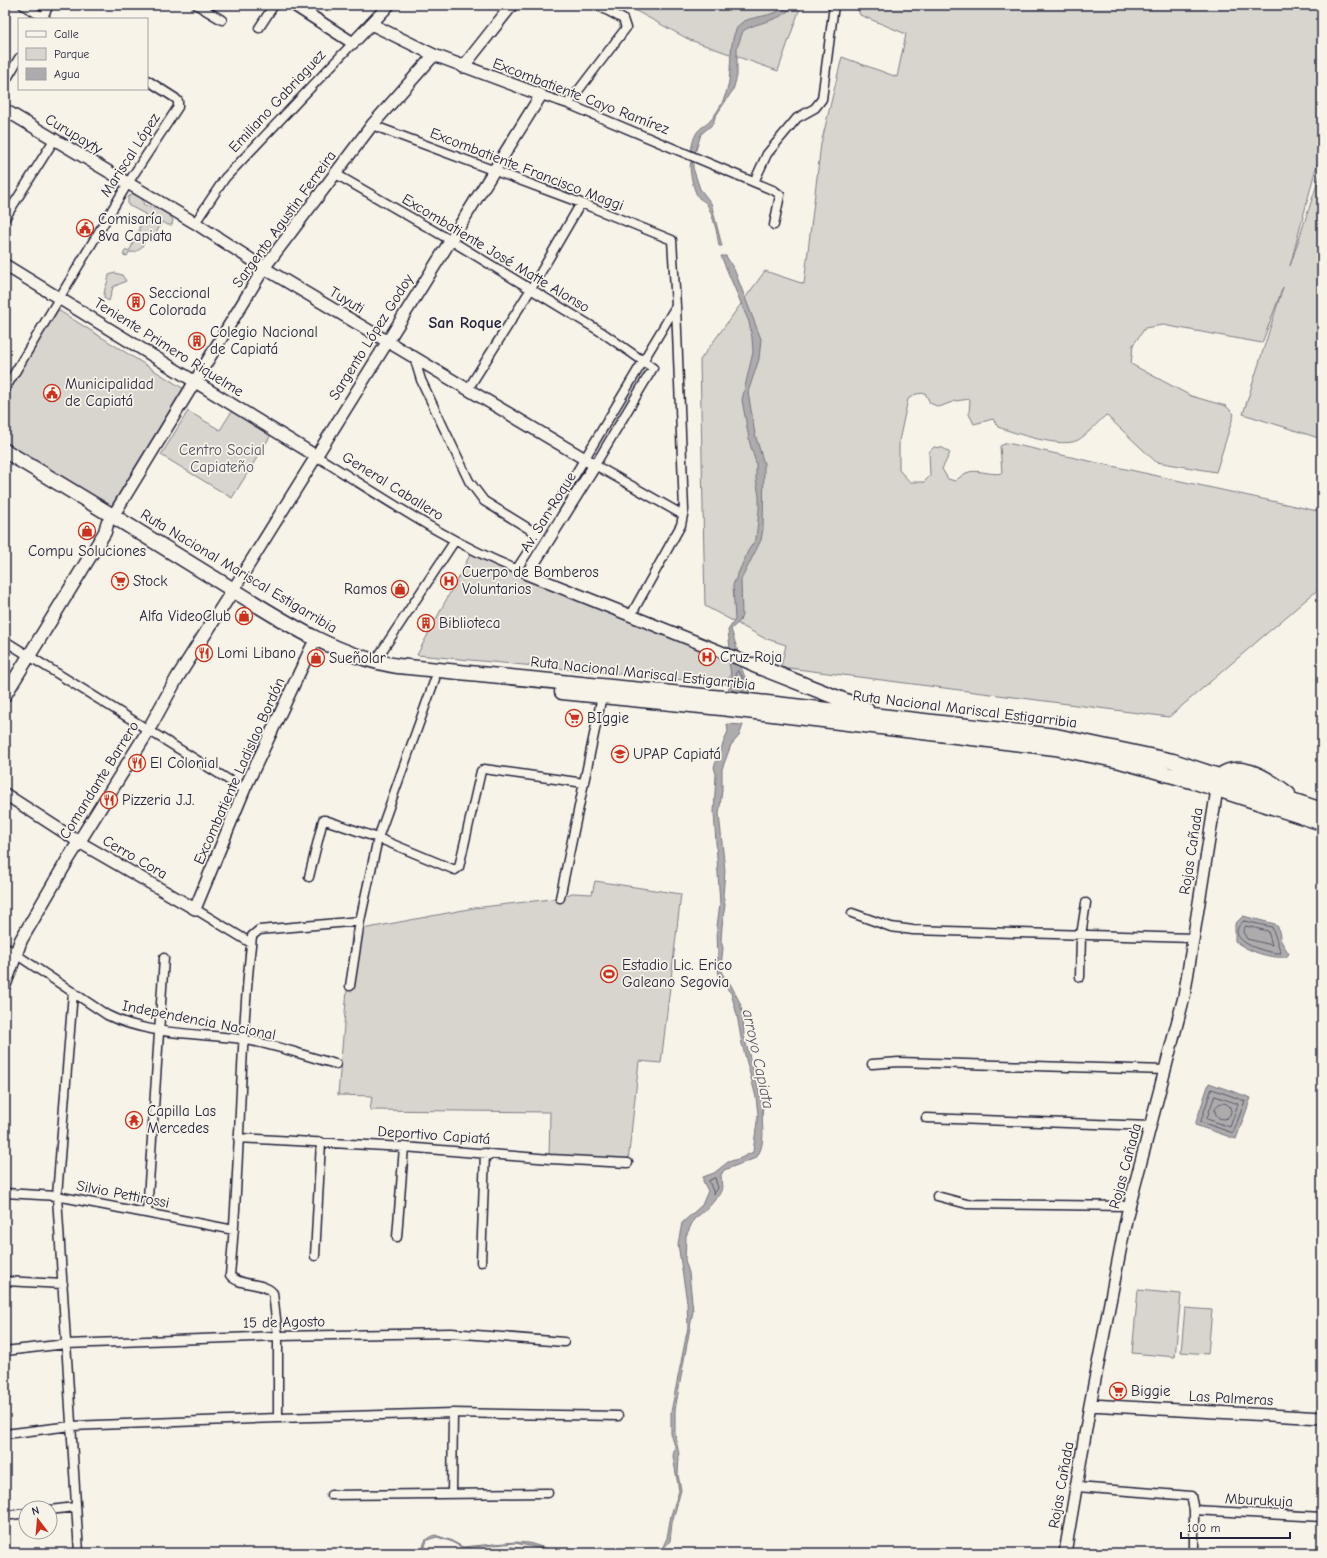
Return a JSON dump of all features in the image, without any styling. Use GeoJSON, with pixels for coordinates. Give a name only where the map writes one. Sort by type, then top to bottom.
{"type":"FeatureCollection","features":[{"type":"Feature","properties":{"kind":"highway","name":"Ruta Nacional Mariscal Estigarribia"},"geometry":{"type":"LineString","coordinates":[[5,451],[110,520],[231,594],[312,646],[338,658],[372,670],[436,679],[602,696],[722,703]]}},
{"type":"Feature","properties":{"kind":"highway","name":"Ruta Nacional Mariscal Estigarribia"},"geometry":{"type":"LineString","coordinates":[[5,461],[110,520]]}},
{"type":"Feature","properties":{"kind":"highway","name":"Ruta Nacional Mariscal Estigarribia"},"geometry":{"type":"LineString","coordinates":[[231,594],[341,651],[374,662],[411,668],[756,707],[1055,748],[1218,782],[1322,810]]}},
{"type":"Feature","properties":{"kind":"highway"},"geometry":{"type":"LineString","coordinates":[[754,665],[889,717]]}},
{"type":"Feature","properties":{"kind":"highway","name":"Ruta Nacional Mariscal Estigarribia"},"geometry":{"type":"LineString","coordinates":[[756,707],[889,717],[1056,736],[1173,760],[1218,782],[1322,823]]}},
{"type":"Feature","properties":{"kind":"main road"},"geometry":{"type":"LineString","coordinates":[[5,684],[105,532],[110,520]]}},
{"type":"Feature","properties":{"kind":"main road","name":"Comandante Barrero"},"geometry":{"type":"LineString","coordinates":[[5,984],[10,950],[79,842],[148,730],[177,678],[231,594]]}},
{"type":"Feature","properties":{"kind":"main road"},"geometry":{"type":"LineString","coordinates":[[5,695],[26,654]]}},
{"type":"Feature","properties":{"kind":"street"},"geometry":{"type":"LineString","coordinates":[[23,5],[44,18],[49,5]]}},
{"type":"Feature","properties":{"kind":"street"},"geometry":{"type":"LineString","coordinates":[[197,5],[222,20]]}},
{"type":"Feature","properties":{"kind":"street"},"geometry":{"type":"LineString","coordinates":[[259,28],[274,5]]}},
{"type":"Feature","properties":{"kind":"street"},"geometry":{"type":"LineString","coordinates":[[294,5],[353,43]]}},
{"type":"Feature","properties":{"kind":"street","name":"Emiliano Gabriaguez"},"geometry":{"type":"LineString","coordinates":[[195,223],[225,178],[389,5]]}},
{"type":"Feature","properties":{"kind":"street"},"geometry":{"type":"LineString","coordinates":[[463,67],[512,5]]}},
{"type":"Feature","properties":{"kind":"street"},"geometry":{"type":"LineString","coordinates":[[568,104],[626,28],[623,19],[597,5]]}},
{"type":"Feature","properties":{"kind":"street"},"geometry":{"type":"LineString","coordinates":[[754,182],[767,154],[797,118],[815,108],[822,99],[834,5]]}},
{"type":"Feature","properties":{"kind":"street","name":"Excombatiente Cayo Ramírez"},"geometry":{"type":"LineString","coordinates":[[371,24],[434,55],[463,67],[568,104],[774,190],[780,195],[774,225]]}},
{"type":"Feature","properties":{"kind":"street","name":"Sargento Agustin Ferreira"},"geometry":{"type":"LineString","coordinates":[[110,520],[264,268],[334,173],[372,125],[434,55]]}},
{"type":"Feature","properties":{"kind":"street"},"geometry":{"type":"LineString","coordinates":[[5,82],[18,60]]}},
{"type":"Feature","properties":{"kind":"street","name":"Mariscal López"},"geometry":{"type":"LineString","coordinates":[[5,389],[128,183],[178,107],[178,101],[169,93],[148,81]]}},
{"type":"Feature","properties":{"kind":"street","name":"Sargento López Godoy"},"geometry":{"type":"LineString","coordinates":[[231,594],[541,94]]}},
{"type":"Feature","properties":{"kind":"street","name":"Curupayty"},"geometry":{"type":"LineString","coordinates":[[5,110],[128,183]]}},
{"type":"Feature","properties":{"kind":"street","name":"Excombatiente Francisco Maggi"},"geometry":{"type":"LineString","coordinates":[[372,125],[582,203],[672,240],[676,306]]}},
{"type":"Feature","properties":{"kind":"street"},"geometry":{"type":"LineString","coordinates":[[5,218],[54,140]]}},
{"type":"Feature","properties":{"kind":"street","name":"Excombatiente José Matte Alonso"},"geometry":{"type":"LineString","coordinates":[[334,173],[531,289],[603,333],[642,361]]}},
{"type":"Feature","properties":{"kind":"street","name":"Tuyuti"},"geometry":{"type":"LineString","coordinates":[[128,183],[195,223],[264,268],[595,465]]}},
{"type":"Feature","properties":{"kind":"street"},"geometry":{"type":"LineString","coordinates":[[468,389],[531,289],[582,203]]}},
{"type":"Feature","properties":{"kind":"street","name":"Teniente Primero Riquelme"},"geometry":{"type":"LineString","coordinates":[[5,265],[316,456]]}},
{"type":"Feature","properties":{"kind":"street"},"geometry":{"type":"LineString","coordinates":[[516,570],[539,535],[676,306]]}},
{"type":"Feature","properties":{"kind":"street"},"geometry":{"type":"LineString","coordinates":[[632,616],[681,525],[683,514],[676,306]]}},
{"type":"Feature","properties":{"kind":"street"},"geometry":{"type":"LineString","coordinates":[[414,357],[421,380],[439,414],[469,481],[484,500],[539,535]]}},
{"type":"Feature","properties":{"kind":"street"},"geometry":{"type":"LineString","coordinates":[[642,361],[653,368],[595,465],[683,514]]}},
{"type":"Feature","properties":{"kind":"street","name":"General Caballero"},"geometry":{"type":"LineString","coordinates":[[316,456],[454,542],[503,566],[528,574]]}},
{"type":"Feature","properties":{"kind":"street","name":"Av. San Roque"},"geometry":{"type":"LineString","coordinates":[[528,574],[595,465]]}},
{"type":"Feature","properties":{"kind":"street"},"geometry":{"type":"LineString","coordinates":[[374,662],[454,542]]}},
{"type":"Feature","properties":{"kind":"street"},"geometry":{"type":"LineString","coordinates":[[528,574],[754,665]]}},
{"type":"Feature","properties":{"kind":"street"},"geometry":{"type":"LineString","coordinates":[[5,641],[245,790]]}},
{"type":"Feature","properties":{"kind":"street","name":"Excombatiente Ladislao Bordón"},"geometry":{"type":"LineString","coordinates":[[195,909],[245,790],[312,646]]}},
{"type":"Feature","properties":{"kind":"street"},"geometry":{"type":"LineString","coordinates":[[350,986],[360,921],[378,838],[436,679]]}},
{"type":"Feature","properties":{"kind":"street"},"geometry":{"type":"LineString","coordinates":[[560,898],[602,696]]}},
{"type":"Feature","properties":{"kind":"street"},"geometry":{"type":"LineString","coordinates":[[309,877],[323,820],[378,838],[455,870],[459,867],[481,770],[484,769],[584,783]]}},
{"type":"Feature","properties":{"kind":"street","name":"Rojas Cañada"},"geometry":{"type":"LineString","coordinates":[[1065,1553],[1090,1405],[1130,1206],[1184,997],[1218,782]]}},
{"type":"Feature","properties":{"kind":"street","name":"Cerro Cora"},"geometry":{"type":"LineString","coordinates":[[5,794],[79,842],[251,943]]}},
{"type":"Feature","properties":{"kind":"street"},"geometry":{"type":"LineString","coordinates":[[1080,976],[1081,935],[1086,903]]}},
{"type":"Feature","properties":{"kind":"street"},"geometry":{"type":"LineString","coordinates":[[852,913],[891,927],[913,930],[1193,938]]}},
{"type":"Feature","properties":{"kind":"street"},"geometry":{"type":"LineString","coordinates":[[278,1418],[278,1336],[273,1293],[268,1289],[236,1280],[230,1275],[234,1230],[243,1040],[252,936],[259,930],[360,921]]}},
{"type":"Feature","properties":{"kind":"street","name":"Independencia Nacional"},"geometry":{"type":"LineString","coordinates":[[10,950],[107,1015],[120,1022],[159,1030],[243,1040],[336,1064]]}},
{"type":"Feature","properties":{"kind":"street"},"geometry":{"type":"LineString","coordinates":[[147,1213],[164,958]]}},
{"type":"Feature","properties":{"kind":"street"},"geometry":{"type":"LineString","coordinates":[[73,992],[57,1196],[64,1284],[78,1553]]}},
{"type":"Feature","properties":{"kind":"street"},"geometry":{"type":"LineString","coordinates":[[872,1064],[900,1062],[1166,1070]]}},
{"type":"Feature","properties":{"kind":"street"},"geometry":{"type":"LineString","coordinates":[[926,1118],[1151,1126]]}},
{"type":"Feature","properties":{"kind":"street","name":"Deportivo Capiatá"},"geometry":{"type":"LineString","coordinates":[[238,1138],[404,1147],[550,1159],[628,1163]]}},
{"type":"Feature","properties":{"kind":"street"},"geometry":{"type":"LineString","coordinates":[[315,1256],[321,1142]]}},
{"type":"Feature","properties":{"kind":"street"},"geometry":{"type":"LineString","coordinates":[[397,1237],[404,1147]]}},
{"type":"Feature","properties":{"kind":"street"},"geometry":{"type":"LineString","coordinates":[[481,1262],[485,1153]]}},
{"type":"Feature","properties":{"kind":"street","name":"Silvio Pettirossi"},"geometry":{"type":"LineString","coordinates":[[5,1193],[57,1196],[234,1230]]}},
{"type":"Feature","properties":{"kind":"street"},"geometry":{"type":"LineString","coordinates":[[937,1196],[967,1204],[1130,1206]]}},
{"type":"Feature","properties":{"kind":"street"},"geometry":{"type":"LineString","coordinates":[[5,1281],[64,1284]]}},
{"type":"Feature","properties":{"kind":"street","name":"15 de Agosto"},"geometry":{"type":"LineString","coordinates":[[5,1351],[66,1344],[278,1336],[451,1333],[564,1342]]}},
{"type":"Feature","properties":{"kind":"street","name":"Las Palmeras"},"geometry":{"type":"LineString","coordinates":[[1090,1405],[1322,1418]]}},
{"type":"Feature","properties":{"kind":"street"},"geometry":{"type":"LineString","coordinates":[[452,1494],[453,1413]]}},
{"type":"Feature","properties":{"kind":"street"},"geometry":{"type":"LineString","coordinates":[[5,1434],[71,1426],[278,1418],[453,1413],[618,1416]]}},
{"type":"Feature","properties":{"kind":"street"},"geometry":{"type":"LineString","coordinates":[[1076,1487],[1191,1496],[1194,1510],[1194,1553]]}},
{"type":"Feature","properties":{"kind":"street"},"geometry":{"type":"LineString","coordinates":[[331,1495],[548,1493]]}},
{"type":"Feature","properties":{"kind":"street"},"geometry":{"type":"LineString","coordinates":[[58,1509],[75,1507]]}},
{"type":"Feature","properties":{"kind":"street","name":"Mburukuja"},"geometry":{"type":"LineString","coordinates":[[1194,1510],[1322,1517]]}},
{"type":"Feature","properties":{"kind":"street"},"geometry":{"type":"LineString","coordinates":[[5,1516],[18,1514]]}},
{"type":"Feature","properties":{"kind":"green space"},"geometry":{"type":"Polygon","coordinates":[[[625,5],[801,5],[778,71],[690,40],[625,5]]]}},
{"type":"Feature","properties":{"kind":"green space"},"geometry":{"type":"Polygon","coordinates":[[[856,5],[1322,5],[1322,165],[1317,164],[1290,266],[1322,169],[1322,439],[1243,414],[1283,287],[1262,343],[1163,325],[1145,328],[1133,345],[1131,364],[1191,396],[1226,406],[1234,414],[1216,472],[1156,462],[1106,415],[1082,438],[1071,442],[1061,443],[1038,439],[998,427],[993,419],[974,424],[969,414],[970,399],[955,401],[939,407],[930,403],[925,393],[916,394],[908,399],[899,441],[899,470],[910,482],[924,482],[930,476],[929,452],[934,447],[943,448],[950,453],[942,469],[948,479],[955,481],[965,474],[975,471],[993,474],[1002,473],[1000,446],[1007,443],[1322,512],[1322,586],[1169,717],[781,667],[786,645],[764,638],[705,606],[700,360],[765,271],[804,284],[821,144],[842,57],[897,77],[906,34],[860,15],[856,5]]]}},
{"type":"Feature","properties":{"kind":"green space"},"geometry":{"type":"Polygon","coordinates":[[[133,194],[141,194],[144,205],[164,211],[173,220],[172,225],[162,222],[155,235],[157,237],[151,241],[145,240],[139,249],[135,252],[129,252],[127,256],[123,255],[125,251],[130,250],[136,234],[139,231],[139,227],[144,224],[145,214],[128,205],[128,197],[133,194]]]}},
{"type":"Feature","properties":{"kind":"green space"},"geometry":{"type":"Polygon","coordinates":[[[115,273],[122,275],[126,281],[113,287],[109,301],[104,298],[105,290],[109,275],[115,273]]]}},
{"type":"Feature","properties":{"kind":"green space"},"geometry":{"type":"Polygon","coordinates":[[[58,310],[184,389],[111,508],[5,446],[5,395],[58,310]]]}},
{"type":"Feature","properties":{"kind":"green space","name":"Centro Social Capiateño"},"geometry":{"type":"Polygon","coordinates":[[[188,411],[220,430],[232,411],[271,435],[232,498],[161,455],[188,411]]]}},
{"type":"Feature","properties":{"kind":"green space"},"geometry":{"type":"Polygon","coordinates":[[[471,553],[735,661],[727,684],[417,655],[471,553]]]}},
{"type":"Feature","properties":{"kind":"green space"},"geometry":{"type":"Polygon","coordinates":[[[595,881],[681,894],[661,1063],[639,1061],[628,1162],[549,1158],[550,1112],[370,1110],[372,1096],[338,1095],[352,931],[474,908],[560,898],[572,893],[592,894],[595,881]]]}},
{"type":"Feature","properties":{"kind":"green space"},"geometry":{"type":"Polygon","coordinates":[[[1138,1290],[1181,1294],[1175,1357],[1132,1353],[1138,1290]]]}},
{"type":"Feature","properties":{"kind":"green space"},"geometry":{"type":"Polygon","coordinates":[[[1185,1308],[1212,1310],[1208,1354],[1181,1352],[1185,1308]]]}},
{"type":"Feature","properties":{"kind":"water"},"geometry":{"type":"Polygon","coordinates":[[[787,5],[793,5],[789,11],[783,15],[743,31],[737,48],[737,76],[733,90],[715,117],[713,124],[701,134],[695,153],[691,151],[693,140],[697,132],[715,115],[726,94],[729,83],[733,37],[736,30],[744,21],[775,13],[787,5]]]}},
{"type":"Feature","properties":{"kind":"water"},"geometry":{"type":"Polygon","coordinates":[[[691,162],[693,163],[693,168],[700,189],[711,203],[722,246],[719,246],[715,226],[708,206],[699,198],[693,186],[690,165],[691,162]]]}},
{"type":"Feature","properties":{"kind":"water"},"geometry":{"type":"Polygon","coordinates":[[[721,256],[726,256],[734,269],[761,339],[759,359],[748,392],[755,434],[764,464],[763,529],[761,540],[741,580],[742,615],[740,621],[731,629],[738,652],[730,649],[728,630],[735,620],[733,585],[748,551],[756,539],[759,510],[756,463],[750,444],[742,400],[753,352],[749,322],[721,256]]]}},
{"type":"Feature","properties":{"kind":"water"},"geometry":{"type":"Polygon","coordinates":[[[728,656],[741,668],[750,693],[728,690],[732,681],[728,656]]]}},
{"type":"Feature","properties":{"kind":"water"},"geometry":{"type":"Polygon","coordinates":[[[727,724],[743,725],[739,736],[731,745],[722,769],[722,790],[719,814],[725,871],[723,895],[725,905],[721,941],[723,948],[721,966],[723,975],[731,985],[740,1003],[743,1016],[744,1036],[763,1106],[763,1139],[760,1152],[756,1158],[724,1170],[721,1175],[722,1189],[719,1195],[708,1208],[694,1219],[686,1236],[685,1260],[689,1273],[693,1311],[675,1410],[675,1433],[679,1455],[678,1475],[681,1490],[672,1523],[670,1541],[660,1553],[667,1538],[671,1515],[679,1491],[673,1456],[675,1446],[671,1434],[671,1412],[688,1327],[687,1302],[678,1244],[682,1223],[702,1205],[708,1191],[703,1181],[703,1177],[714,1173],[728,1162],[753,1152],[758,1114],[756,1097],[742,1044],[737,1015],[731,993],[720,981],[718,969],[717,926],[720,904],[714,812],[716,774],[714,767],[728,731],[727,724]]]}},
{"type":"Feature","properties":{"kind":"water"},"geometry":{"type":"Polygon","coordinates":[[[1243,916],[1275,924],[1278,927],[1281,941],[1289,954],[1286,957],[1273,957],[1259,954],[1235,941],[1235,924],[1243,916]]]}},
{"type":"Feature","properties":{"kind":"water"},"geometry":{"type":"Polygon","coordinates":[[[1209,1083],[1251,1098],[1236,1139],[1195,1125],[1209,1083]]]}},
{"type":"Feature","properties":{"kind":"water"},"geometry":{"type":"Polygon","coordinates":[[[435,1535],[450,1540],[463,1547],[515,1542],[529,1543],[562,1553],[515,1543],[463,1548],[450,1541],[437,1537],[427,1540],[423,1553],[423,1546],[426,1539],[435,1535]]]}},
{"type":"Feature","properties":{"kind":"water"},"geometry":{"type":"Polygon","coordinates":[[[512,1547],[535,1553],[512,1553],[498,1549],[512,1547]]]}},
{"type":"Feature","properties":{"kind":"place","name":"Comisaría 8va Capiata"},"geometry":{"type":"Point","coordinates":[85,228]}},
{"type":"Feature","properties":{"kind":"place","name":"Seccional Colorada"},"geometry":{"type":"Point","coordinates":[136,302]}},
{"type":"Feature","properties":{"kind":"place","name":"Colegio Nacional de Capiatá"},"geometry":{"type":"Point","coordinates":[197,341]}},
{"type":"Feature","properties":{"kind":"place","name":"Municipalidad de Capiatá"},"geometry":{"type":"Point","coordinates":[52,393]}},
{"type":"Feature","properties":{"kind":"place","name":"Compu Soluciones"},"geometry":{"type":"Point","coordinates":[87,531]}},
{"type":"Feature","properties":{"kind":"place","name":"Stock"},"geometry":{"type":"Point","coordinates":[120,581]}},
{"type":"Feature","properties":{"kind":"place","name":"Cuerpo de Bomberos Voluntarios"},"geometry":{"type":"Point","coordinates":[449,581]}},
{"type":"Feature","properties":{"kind":"place","name":"Ramos"},"geometry":{"type":"Point","coordinates":[400,589]}},
{"type":"Feature","properties":{"kind":"place","name":"Alfa VideoClub"},"geometry":{"type":"Point","coordinates":[244,616]}},
{"type":"Feature","properties":{"kind":"place","name":"Biblioteca"},"geometry":{"type":"Point","coordinates":[426,623]}},
{"type":"Feature","properties":{"kind":"place","name":"Lomi Libano"},"geometry":{"type":"Point","coordinates":[204,653]}},
{"type":"Feature","properties":{"kind":"place","name":"Cruz Roja"},"geometry":{"type":"Point","coordinates":[707,657]}},
{"type":"Feature","properties":{"kind":"place","name":"Sueñolar"},"geometry":{"type":"Point","coordinates":[316,658]}},
{"type":"Feature","properties":{"kind":"place","name":"BIggie"},"geometry":{"type":"Point","coordinates":[574,718]}},
{"type":"Feature","properties":{"kind":"place","name":"UPAP Capiatá"},"geometry":{"type":"Point","coordinates":[620,754]}},
{"type":"Feature","properties":{"kind":"place","name":"El Colonial"},"geometry":{"type":"Point","coordinates":[137,763]}},
{"type":"Feature","properties":{"kind":"place","name":"Pizzeria J.J."},"geometry":{"type":"Point","coordinates":[109,800]}},
{"type":"Feature","properties":{"kind":"place","name":"Estadio Lic. Erico Galeano Segovia"},"geometry":{"type":"Point","coordinates":[609,974]}},
{"type":"Feature","properties":{"kind":"place","name":"Capilla Las Mercedes"},"geometry":{"type":"Point","coordinates":[134,1120]}},
{"type":"Feature","properties":{"kind":"place","name":"Biggie"},"geometry":{"type":"Point","coordinates":[1118,1391]}},
{"type":"Feature","properties":{"kind":"district","name":"San Roque"},"geometry":{"type":"Point","coordinates":[465,323]}},
{"type":"Feature","properties":{"kind":"water label","name":"arroyo Capiata"},"geometry":{"type":"Point","coordinates":[758,1059]}}]}
